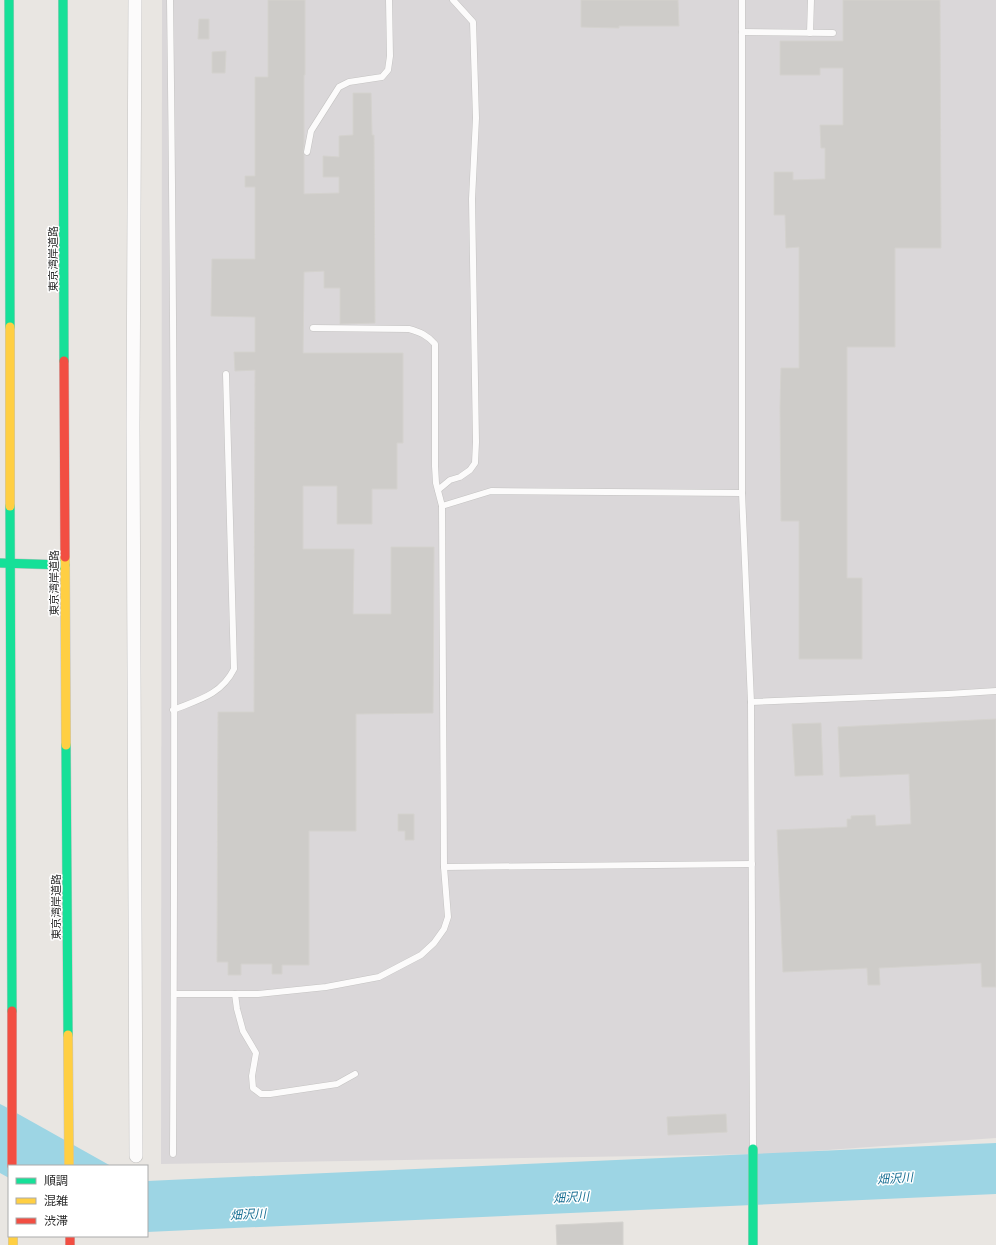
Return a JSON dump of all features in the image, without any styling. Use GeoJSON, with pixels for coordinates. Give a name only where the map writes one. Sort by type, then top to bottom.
{"type":"FeatureCollection","features":[{"type":"Feature","properties":{"kind":"main road"},"geometry":{"type":"LineString","coordinates":[[9,0],[12,1165]]}},
{"type":"Feature","properties":{"kind":"main road","name":"東京湾岸道路"},"geometry":{"type":"LineString","coordinates":[[63,0],[69,1165]]}},
{"type":"Feature","properties":{"kind":"main road"},"geometry":{"type":"LineString","coordinates":[[0,563],[65,565]]}},
{"type":"Feature","properties":{"kind":"main road"},"geometry":{"type":"LineString","coordinates":[[753,1149],[753,1245]]}},
{"type":"Feature","properties":{"kind":"street"},"geometry":{"type":"LineString","coordinates":[[135,0],[133,514],[136,1156]]}},
{"type":"Feature","properties":{"kind":"lane"},"geometry":{"type":"LineString","coordinates":[[170,0],[173,226],[174,994],[172,1154]]}},
{"type":"Feature","properties":{"kind":"lane"},"geometry":{"type":"LineString","coordinates":[[306,152],[311,131],[339,87],[349,82],[382,77],[388,70],[390,56],[389,0]]}},
{"type":"Feature","properties":{"kind":"lane"},"geometry":{"type":"LineString","coordinates":[[438,490],[450,480],[460,477],[470,470],[475,463],[476,442],[472,199],[476,118],[473,22],[453,0]]}},
{"type":"Feature","properties":{"kind":"lane"},"geometry":{"type":"LineString","coordinates":[[742,0],[742,493],[751,702],[753,1149]]}},
{"type":"Feature","properties":{"kind":"lane"},"geometry":{"type":"LineString","coordinates":[[810,33],[811,0]]}},
{"type":"Feature","properties":{"kind":"lane"},"geometry":{"type":"LineString","coordinates":[[742,32],[833,33]]}},
{"type":"Feature","properties":{"kind":"lane"},"geometry":{"type":"LineString","coordinates":[[174,994],[258,994],[326,987],[379,977],[416,958],[434,943],[444,929],[448,917],[444,867],[442,506],[435,466],[435,344],[428,336],[421,332],[409,329],[313,328]]}},
{"type":"Feature","properties":{"kind":"lane"},"geometry":{"type":"LineString","coordinates":[[173,710],[214,694],[230,677],[234,669],[226,374]]}},
{"type":"Feature","properties":{"kind":"lane"},"geometry":{"type":"LineString","coordinates":[[442,506],[491,491],[742,493]]}},
{"type":"Feature","properties":{"kind":"lane"},"geometry":{"type":"LineString","coordinates":[[751,702],[996,691]]}},
{"type":"Feature","properties":{"kind":"lane"},"geometry":{"type":"LineString","coordinates":[[444,867],[752,864]]}},
{"type":"Feature","properties":{"kind":"lane"},"geometry":{"type":"LineString","coordinates":[[235,994],[243,1031],[256,1053],[252,1076],[253,1088],[261,1094],[321,1088],[337,1084],[355,1074]]}},
{"type":"Feature","properties":{"kind":"shaded area"},"geometry":{"type":"Polygon","coordinates":[[[162,0],[996,0],[996,1138],[771,1154],[161,1164],[162,0]]]}},
{"type":"Feature","properties":{"kind":"water"},"geometry":{"type":"Polygon","coordinates":[[[0,1104],[109,1165],[8,1165],[8,1177],[0,1173],[0,1104]]]}},
{"type":"Feature","properties":{"kind":"water","name":"畑沢川"},"geometry":{"type":"Polygon","coordinates":[[[996,1143],[996,1194],[148,1232],[148,1181],[996,1143]]]}},
{"type":"Feature","properties":{"kind":"building"},"geometry":{"type":"Polygon","coordinates":[[[268,0],[305,0],[303,152],[304,194],[339,193],[339,177],[323,177],[323,156],[339,157],[339,136],[353,135],[353,93],[371,93],[372,135],[374,135],[375,323],[340,324],[340,288],[324,288],[324,271],[304,272],[303,353],[403,353],[403,443],[397,443],[397,489],[372,489],[372,524],[337,524],[337,486],[303,486],[303,549],[354,549],[353,614],[391,614],[391,547],[434,547],[433,713],[356,714],[356,831],[309,831],[309,965],[282,965],[282,974],[272,974],[272,964],[241,964],[241,975],[228,975],[228,962],[217,962],[218,712],[254,712],[255,370],[235,371],[234,352],[255,352],[255,317],[211,316],[212,259],[255,259],[255,187],[245,187],[245,176],[255,176],[255,77],[268,77],[268,0]]]}},
{"type":"Feature","properties":{"kind":"building"},"geometry":{"type":"Polygon","coordinates":[[[581,0],[678,0],[679,26],[619,26],[619,28],[581,27],[581,0]]]}},
{"type":"Feature","properties":{"kind":"building"},"geometry":{"type":"Polygon","coordinates":[[[843,0],[940,0],[941,248],[895,248],[895,347],[847,347],[847,578],[862,578],[862,659],[799,659],[799,521],[781,521],[780,409],[781,368],[799,368],[799,247],[786,248],[785,215],[774,215],[774,172],[793,172],[793,180],[825,179],[825,148],[821,148],[820,125],[843,125],[843,68],[820,68],[820,75],[780,75],[780,41],[843,41],[843,0]]]}},
{"type":"Feature","properties":{"kind":"building"},"geometry":{"type":"Polygon","coordinates":[[[199,19],[209,19],[209,39],[198,39],[199,19]]]}},
{"type":"Feature","properties":{"kind":"building"},"geometry":{"type":"Polygon","coordinates":[[[226,51],[225,73],[212,73],[212,52],[226,51]]]}},
{"type":"Feature","properties":{"kind":"building"},"geometry":{"type":"Polygon","coordinates":[[[996,719],[996,987],[982,987],[981,963],[879,968],[880,985],[868,985],[867,968],[783,972],[777,830],[847,827],[847,819],[851,819],[851,816],[875,815],[876,826],[911,824],[909,774],[840,777],[838,727],[996,719]]]}},
{"type":"Feature","properties":{"kind":"building"},"geometry":{"type":"Polygon","coordinates":[[[821,723],[823,775],[795,776],[792,724],[821,723]]]}},
{"type":"Feature","properties":{"kind":"building"},"geometry":{"type":"Polygon","coordinates":[[[398,814],[414,814],[414,840],[405,840],[405,831],[398,831],[398,814]]]}},
{"type":"Feature","properties":{"kind":"building"},"geometry":{"type":"Polygon","coordinates":[[[726,1114],[727,1132],[668,1135],[667,1117],[726,1114]]]}},
{"type":"Feature","properties":{"kind":"building"},"geometry":{"type":"Polygon","coordinates":[[[623,1222],[623,1245],[557,1245],[556,1225],[623,1222]]]}},
{"type":"Feature","properties":{"kind":"traffic: fast"},"geometry":{"type":"LineString","coordinates":[[9,0],[10,327]]}},
{"type":"Feature","properties":{"kind":"traffic: fast"},"geometry":{"type":"LineString","coordinates":[[63,0],[64,361]]}},
{"type":"Feature","properties":{"kind":"traffic: fast"},"geometry":{"type":"LineString","coordinates":[[10,506],[12,1011]]}},
{"type":"Feature","properties":{"kind":"traffic: fast"},"geometry":{"type":"LineString","coordinates":[[0,563],[65,565]]}},
{"type":"Feature","properties":{"kind":"traffic: fast"},"geometry":{"type":"LineString","coordinates":[[66,745],[68,1035]]}},
{"type":"Feature","properties":{"kind":"traffic: fast"},"geometry":{"type":"LineString","coordinates":[[753,1149],[753,1245]]}},
{"type":"Feature","properties":{"kind":"traffic: slow"},"geometry":{"type":"LineString","coordinates":[[10,327],[10,506]]}},
{"type":"Feature","properties":{"kind":"traffic: slow"},"geometry":{"type":"LineString","coordinates":[[65,557],[66,745]]}},
{"type":"Feature","properties":{"kind":"traffic: slow"},"geometry":{"type":"LineString","coordinates":[[68,1035],[69,1165]]}},
{"type":"Feature","properties":{"kind":"traffic: slow"},"geometry":{"type":"LineString","coordinates":[[13,1237],[13,1245]]}},
{"type":"Feature","properties":{"kind":"traffic: jam"},"geometry":{"type":"LineString","coordinates":[[64,361],[65,557]]}},
{"type":"Feature","properties":{"kind":"traffic: jam"},"geometry":{"type":"LineString","coordinates":[[12,1011],[12,1165]]}},
{"type":"Feature","properties":{"kind":"traffic: jam"},"geometry":{"type":"LineString","coordinates":[[70,1237],[70,1245]]}}]}
